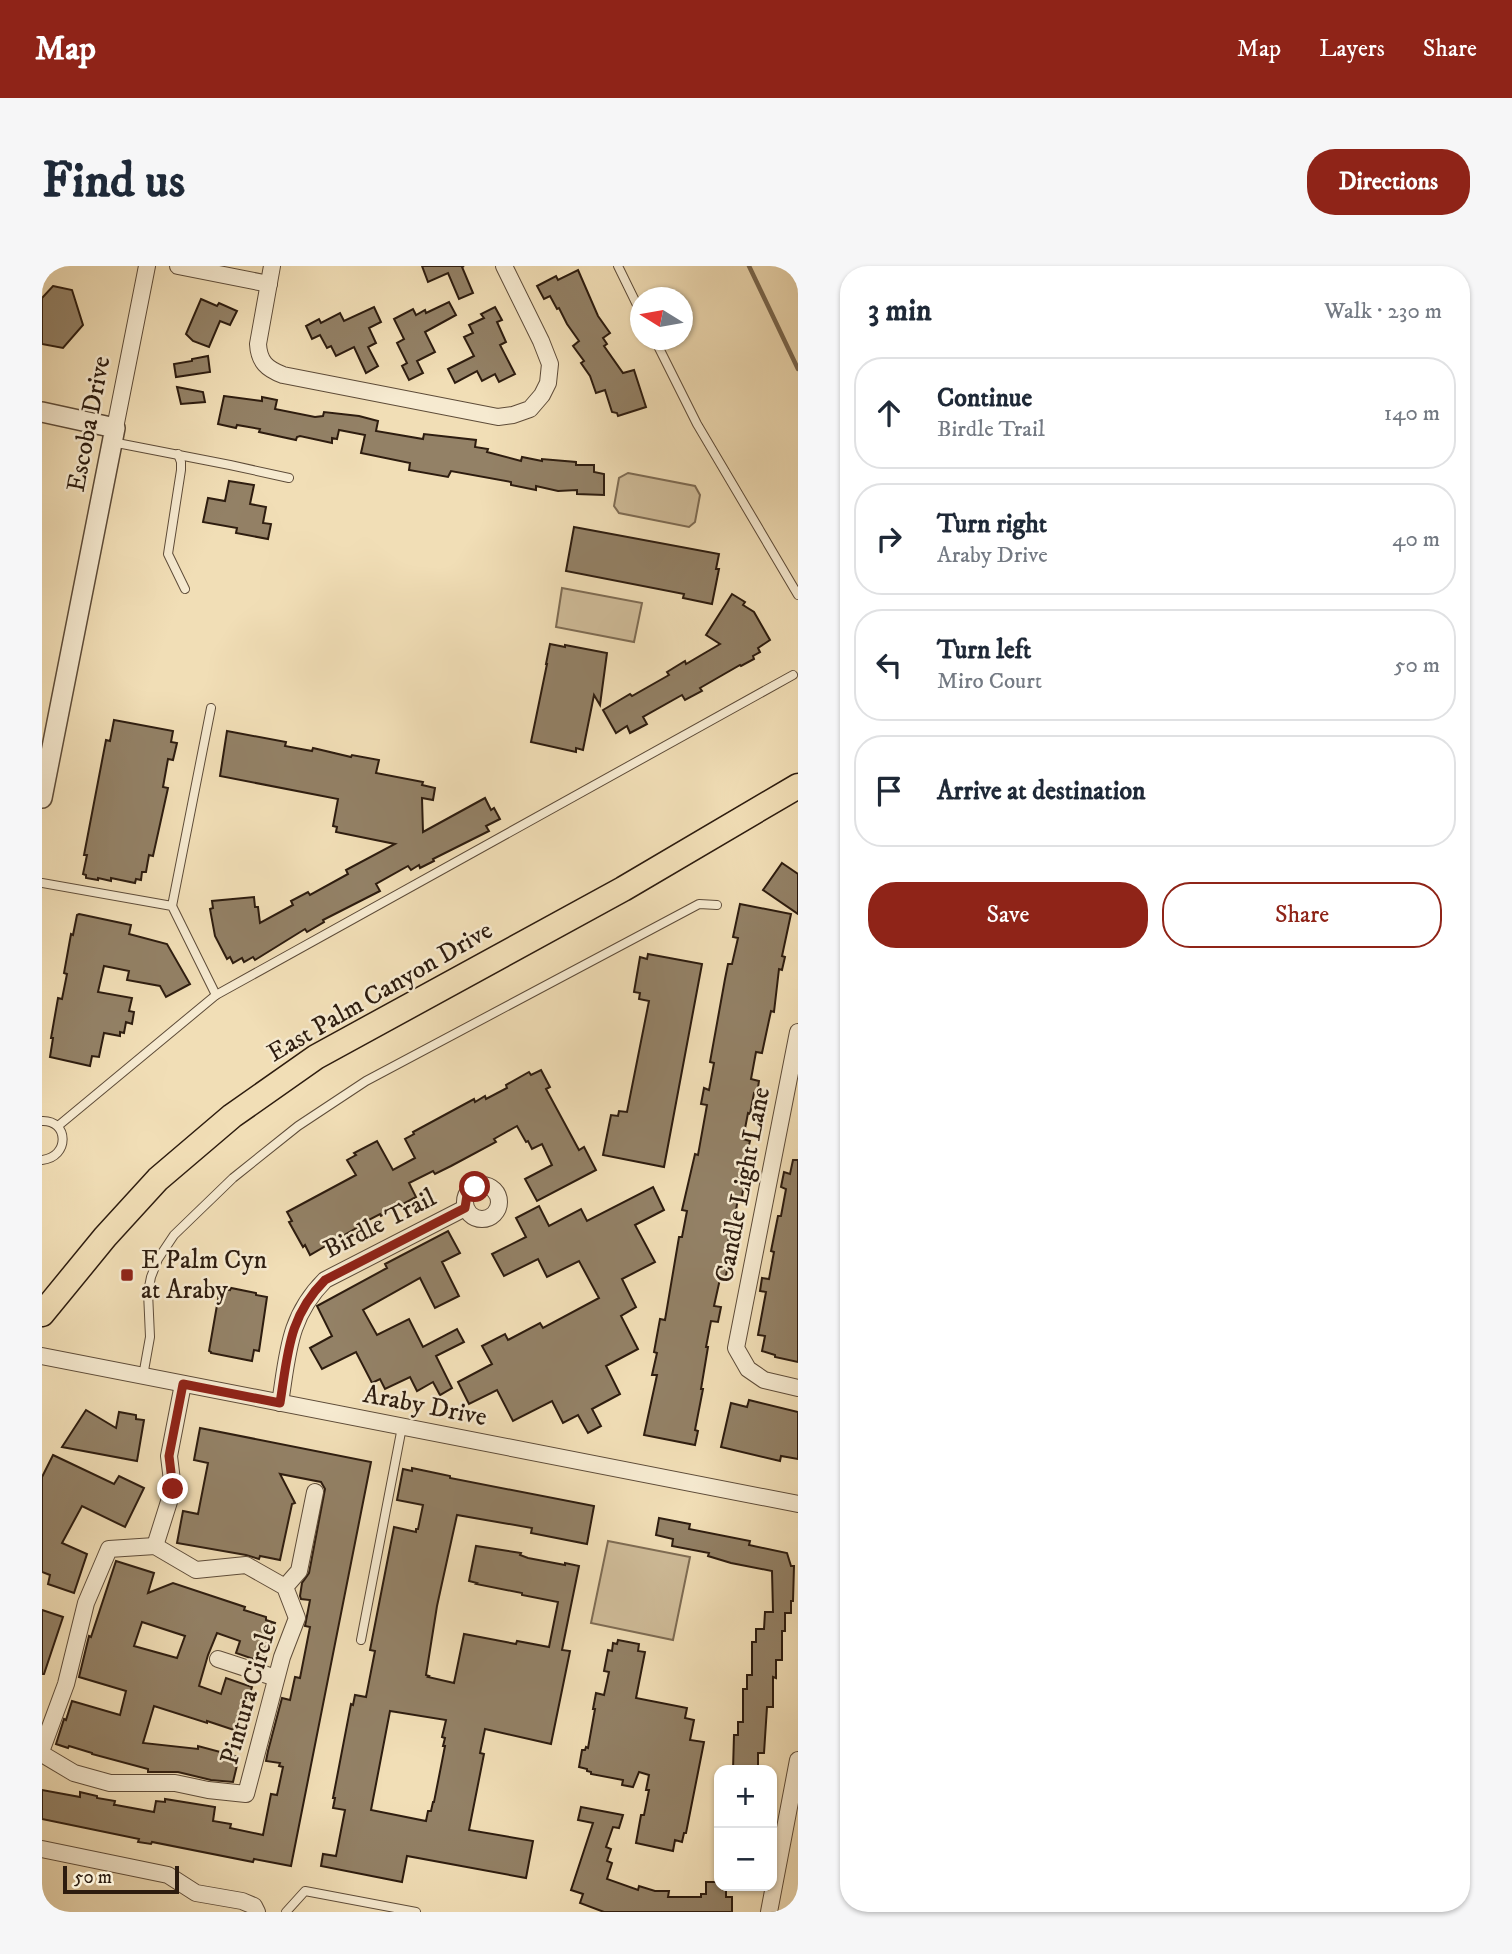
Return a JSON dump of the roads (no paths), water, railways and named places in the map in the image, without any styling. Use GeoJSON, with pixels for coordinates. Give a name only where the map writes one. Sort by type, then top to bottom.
{"type":"FeatureCollection","features":[{"type":"Feature","properties":{"kind":"main road","name":"East Palm Canyon Drive"},"geometry":{"type":"LineString","coordinates":[[42,1314],[105,1237],[158,1179],[232,1116],[316,1057],[623,889],[798,786]]}},
{"type":"Feature","properties":{"kind":"street","name":"Escoba Drive"},"geometry":{"type":"LineString","coordinates":[[42,798],[147,266]]}},
{"type":"Feature","properties":{"kind":"street"},"geometry":{"type":"LineString","coordinates":[[177,266],[269,284]]}},
{"type":"Feature","properties":{"kind":"street"},"geometry":{"type":"LineString","coordinates":[[272,266],[258,344],[262,362],[270,370],[283,375],[498,417],[530,409],[548,383],[550,364],[504,266]]}},
{"type":"Feature","properties":{"kind":"street"},"geometry":{"type":"LineString","coordinates":[[42,412],[113,435]]}},
{"type":"Feature","properties":{"kind":"street","name":"Candle Light Lane"},"geometry":{"type":"LineString","coordinates":[[798,1031],[736,1349],[748,1369],[764,1380],[798,1388]]}},
{"type":"Feature","properties":{"kind":"street","name":"Birdle Trail"},"geometry":{"type":"LineString","coordinates":[[280,1403],[296,1318],[310,1294],[325,1280],[465,1208]]}},
{"type":"Feature","properties":{"kind":"street","name":"Araby Drive"},"geometry":{"type":"LineString","coordinates":[[42,1356],[798,1504]]}},
{"type":"Feature","properties":{"kind":"street"},"geometry":{"type":"LineString","coordinates":[[183,1384],[169,1456],[173,1489],[155,1546],[196,1570],[246,1565],[285,1587],[299,1571],[315,1492]]}},
{"type":"Feature","properties":{"kind":"street","name":"Pintura Circle"},"geometry":{"type":"LineString","coordinates":[[155,1546],[109,1549],[86,1603],[65,1684],[42,1751],[74,1773],[110,1783],[175,1783],[246,1794],[282,1657],[297,1618],[285,1587]]}},
{"type":"Feature","properties":{"kind":"street"},"geometry":{"type":"LineString","coordinates":[[218,1659],[276,1678]]}},
{"type":"Feature","properties":{"kind":"street"},"geometry":{"type":"LineString","coordinates":[[769,1912],[798,1763]]}},
{"type":"Feature","properties":{"kind":"street"},"geometry":{"type":"LineString","coordinates":[[42,1849],[168,1875],[196,1893],[243,1901],[256,1909]]}},
{"type":"Feature","properties":{"kind":"lane"},"geometry":{"type":"LineString","coordinates":[[618,266],[630,291]]}},
{"type":"Feature","properties":{"kind":"lane"},"geometry":{"type":"LineString","coordinates":[[660,350],[697,424],[798,595]]}},
{"type":"Feature","properties":{"kind":"lane"},"geometry":{"type":"LineString","coordinates":[[113,435],[178,454],[289,478]]}},
{"type":"Feature","properties":{"kind":"lane"},"geometry":{"type":"LineString","coordinates":[[178,454],[181,470],[168,554],[185,589]]}},
{"type":"Feature","properties":{"kind":"lane"},"geometry":{"type":"LineString","coordinates":[[58,1126],[216,995],[793,676]]}},
{"type":"Feature","properties":{"kind":"lane"},"geometry":{"type":"LineString","coordinates":[[211,708],[172,906],[216,995]]}},
{"type":"Feature","properties":{"kind":"lane"},"geometry":{"type":"LineString","coordinates":[[42,883],[172,906]]}},
{"type":"Feature","properties":{"kind":"lane"},"geometry":{"type":"LineString","coordinates":[[143,1376],[150,1337],[148,1292],[158,1259],[174,1234],[233,1178],[298,1126],[366,1081],[699,904],[717,905]]}},
{"type":"Feature","properties":{"kind":"lane"},"geometry":{"type":"LineString","coordinates":[[42,1121],[47,1120],[58,1126],[63,1138],[61,1150],[51,1159],[42,1160]]}},
{"type":"Feature","properties":{"kind":"lane"},"geometry":{"type":"LineString","coordinates":[[361,1640],[402,1426]]}},
{"type":"Feature","properties":{"kind":"lane"},"geometry":{"type":"LineString","coordinates":[[286,1912],[305,1891],[416,1912]]}},
{"type":"Feature","properties":{"kind":"waterway"},"geometry":{"type":"LineString","coordinates":[[749,266],[798,369]]}},
{"type":"Feature","properties":{"kind":"place","name":"E Palm Cyn at Araby"},"geometry":{"type":"Point","coordinates":[127,1275]}}]}
